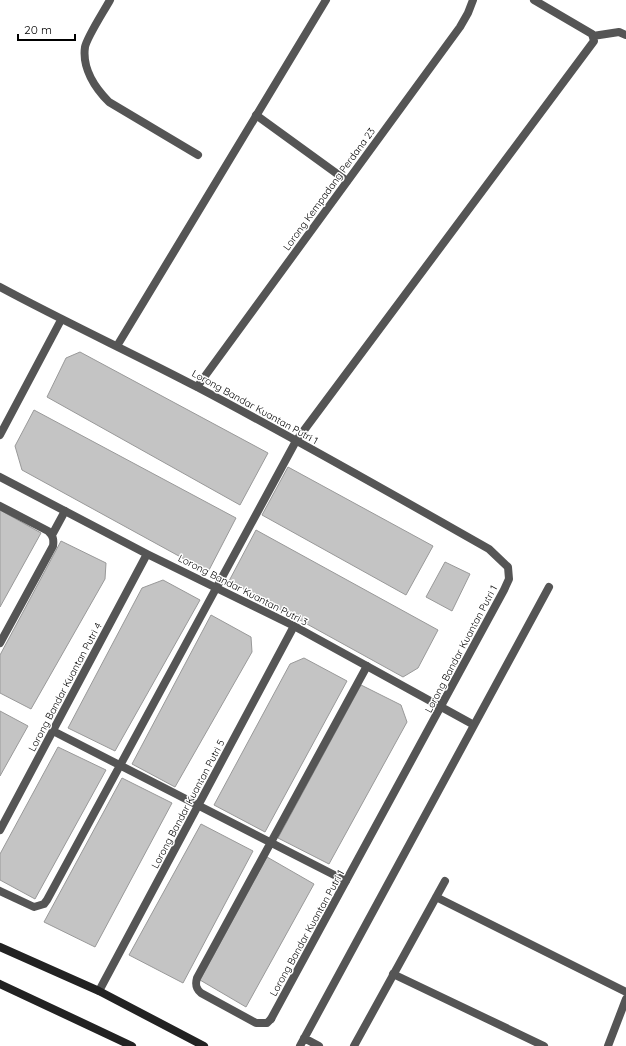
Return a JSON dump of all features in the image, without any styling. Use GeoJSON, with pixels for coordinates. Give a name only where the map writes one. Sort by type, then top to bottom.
{"type":"FeatureCollection","features":[{"type":"Feature","properties":{"kind":"street"},"geometry":{"type":"LineString","coordinates":[[110,0],[85,46],[86,62],[92,80],[99,92],[109,102],[198,155]]}},
{"type":"Feature","properties":{"kind":"street"},"geometry":{"type":"LineString","coordinates":[[117,346],[326,0]]}},
{"type":"Feature","properties":{"kind":"street","name":"Lorong Kempadang Perdana 23"},"geometry":{"type":"LineString","coordinates":[[197,387],[460,27],[468,14],[472,0]]}},
{"type":"Feature","properties":{"kind":"street"},"geometry":{"type":"LineString","coordinates":[[534,0],[593,36],[619,32],[626,35]]}},
{"type":"Feature","properties":{"kind":"street"},"geometry":{"type":"LineString","coordinates":[[0,891],[28,906],[34,907],[44,904],[218,587],[296,440],[589,48],[594,41],[593,36]]}},
{"type":"Feature","properties":{"kind":"street"},"geometry":{"type":"LineString","coordinates":[[256,115],[348,181]]}},
{"type":"Feature","properties":{"kind":"street","name":"Lorong Bandar Kuantan Putri 1"},"geometry":{"type":"LineString","coordinates":[[0,287],[61,320],[117,346],[197,387],[296,440],[489,549],[508,567],[509,579],[442,707],[271,1019],[267,1023],[256,1023],[201,993],[197,990],[196,984],[270,843]]}},
{"type":"Feature","properties":{"kind":"street"},"geometry":{"type":"LineString","coordinates":[[0,435],[61,320]]}},
{"type":"Feature","properties":{"kind":"street","name":"Lorong Bandar Kuantan Putri 3"},"geometry":{"type":"LineString","coordinates":[[0,477],[147,554],[218,587],[294,626],[474,724]]}},
{"type":"Feature","properties":{"kind":"street"},"geometry":{"type":"LineString","coordinates":[[0,506],[48,531],[54,540],[53,546],[0,643]]}},
{"type":"Feature","properties":{"kind":"street"},"geometry":{"type":"LineString","coordinates":[[52,535],[65,511]]}},
{"type":"Feature","properties":{"kind":"street","name":"Lorong Bandar Kuantan Putri 4"},"geometry":{"type":"LineString","coordinates":[[0,830],[147,554]]}},
{"type":"Feature","properties":{"kind":"street"},"geometry":{"type":"LineString","coordinates":[[300,1046],[549,587]]}},
{"type":"Feature","properties":{"kind":"street","name":"Lorong Bandar Kuantan Putri 5"},"geometry":{"type":"LineString","coordinates":[[99,991],[294,626]]}},
{"type":"Feature","properties":{"kind":"street"},"geometry":{"type":"LineString","coordinates":[[270,843],[367,666]]}},
{"type":"Feature","properties":{"kind":"street"},"geometry":{"type":"LineString","coordinates":[[53,731],[346,881]]}},
{"type":"Feature","properties":{"kind":"street"},"geometry":{"type":"LineString","coordinates":[[354,1046],[445,881]]}},
{"type":"Feature","properties":{"kind":"street"},"geometry":{"type":"LineString","coordinates":[[436,897],[626,992]]}},
{"type":"Feature","properties":{"kind":"street"},"geometry":{"type":"LineString","coordinates":[[0,947],[99,991],[204,1046]]}},
{"type":"Feature","properties":{"kind":"street"},"geometry":{"type":"LineString","coordinates":[[393,974],[544,1046]]}},
{"type":"Feature","properties":{"kind":"street"},"geometry":{"type":"LineString","coordinates":[[0,984],[132,1046]]}},
{"type":"Feature","properties":{"kind":"street"},"geometry":{"type":"LineString","coordinates":[[608,1046],[626,999]]}},
{"type":"Feature","properties":{"kind":"street"},"geometry":{"type":"LineString","coordinates":[[304,1038],[319,1046]]}},
{"type":"Feature","properties":{"kind":"building"},"geometry":{"type":"Polygon","coordinates":[[[80,352],[268,453],[240,505],[47,397],[66,358],[80,352]]]}},
{"type":"Feature","properties":{"kind":"building"},"geometry":{"type":"Polygon","coordinates":[[[34,410],[236,518],[208,572],[22,470],[15,446],[34,410]]]}},
{"type":"Feature","properties":{"kind":"building"},"geometry":{"type":"Polygon","coordinates":[[[288,467],[433,546],[406,595],[262,515],[288,467]]]}},
{"type":"Feature","properties":{"kind":"building"},"geometry":{"type":"Polygon","coordinates":[[[0,510],[41,533],[0,607],[0,510]]]}},
{"type":"Feature","properties":{"kind":"building"},"geometry":{"type":"Polygon","coordinates":[[[256,530],[438,630],[418,668],[403,677],[229,581],[256,530]]]}},
{"type":"Feature","properties":{"kind":"building"},"geometry":{"type":"Polygon","coordinates":[[[61,541],[106,563],[105,579],[31,709],[0,693],[0,655],[61,541]]]}},
{"type":"Feature","properties":{"kind":"building"},"geometry":{"type":"Polygon","coordinates":[[[445,562],[470,574],[452,611],[426,597],[445,562]]]}},
{"type":"Feature","properties":{"kind":"building"},"geometry":{"type":"Polygon","coordinates":[[[163,580],[200,600],[115,751],[68,728],[142,588],[163,580]]]}},
{"type":"Feature","properties":{"kind":"building"},"geometry":{"type":"Polygon","coordinates":[[[211,615],[251,637],[252,652],[175,787],[132,764],[211,615]]]}},
{"type":"Feature","properties":{"kind":"building"},"geometry":{"type":"Polygon","coordinates":[[[304,658],[347,681],[265,832],[214,805],[290,664],[304,658]]]}},
{"type":"Feature","properties":{"kind":"building"},"geometry":{"type":"Polygon","coordinates":[[[361,685],[401,705],[407,722],[329,864],[278,838],[361,685]]]}},
{"type":"Feature","properties":{"kind":"building"},"geometry":{"type":"Polygon","coordinates":[[[0,711],[28,726],[0,776],[0,711]]]}},
{"type":"Feature","properties":{"kind":"building"},"geometry":{"type":"Polygon","coordinates":[[[58,747],[106,770],[35,899],[0,880],[0,854],[58,747]]]}},
{"type":"Feature","properties":{"kind":"building"},"geometry":{"type":"Polygon","coordinates":[[[122,778],[172,803],[95,947],[44,922],[122,778]]]}},
{"type":"Feature","properties":{"kind":"building"},"geometry":{"type":"Polygon","coordinates":[[[201,824],[253,851],[183,983],[129,955],[201,824]]]}},
{"type":"Feature","properties":{"kind":"building"},"geometry":{"type":"Polygon","coordinates":[[[267,857],[314,884],[246,1007],[200,980],[267,857]]]}}]}
